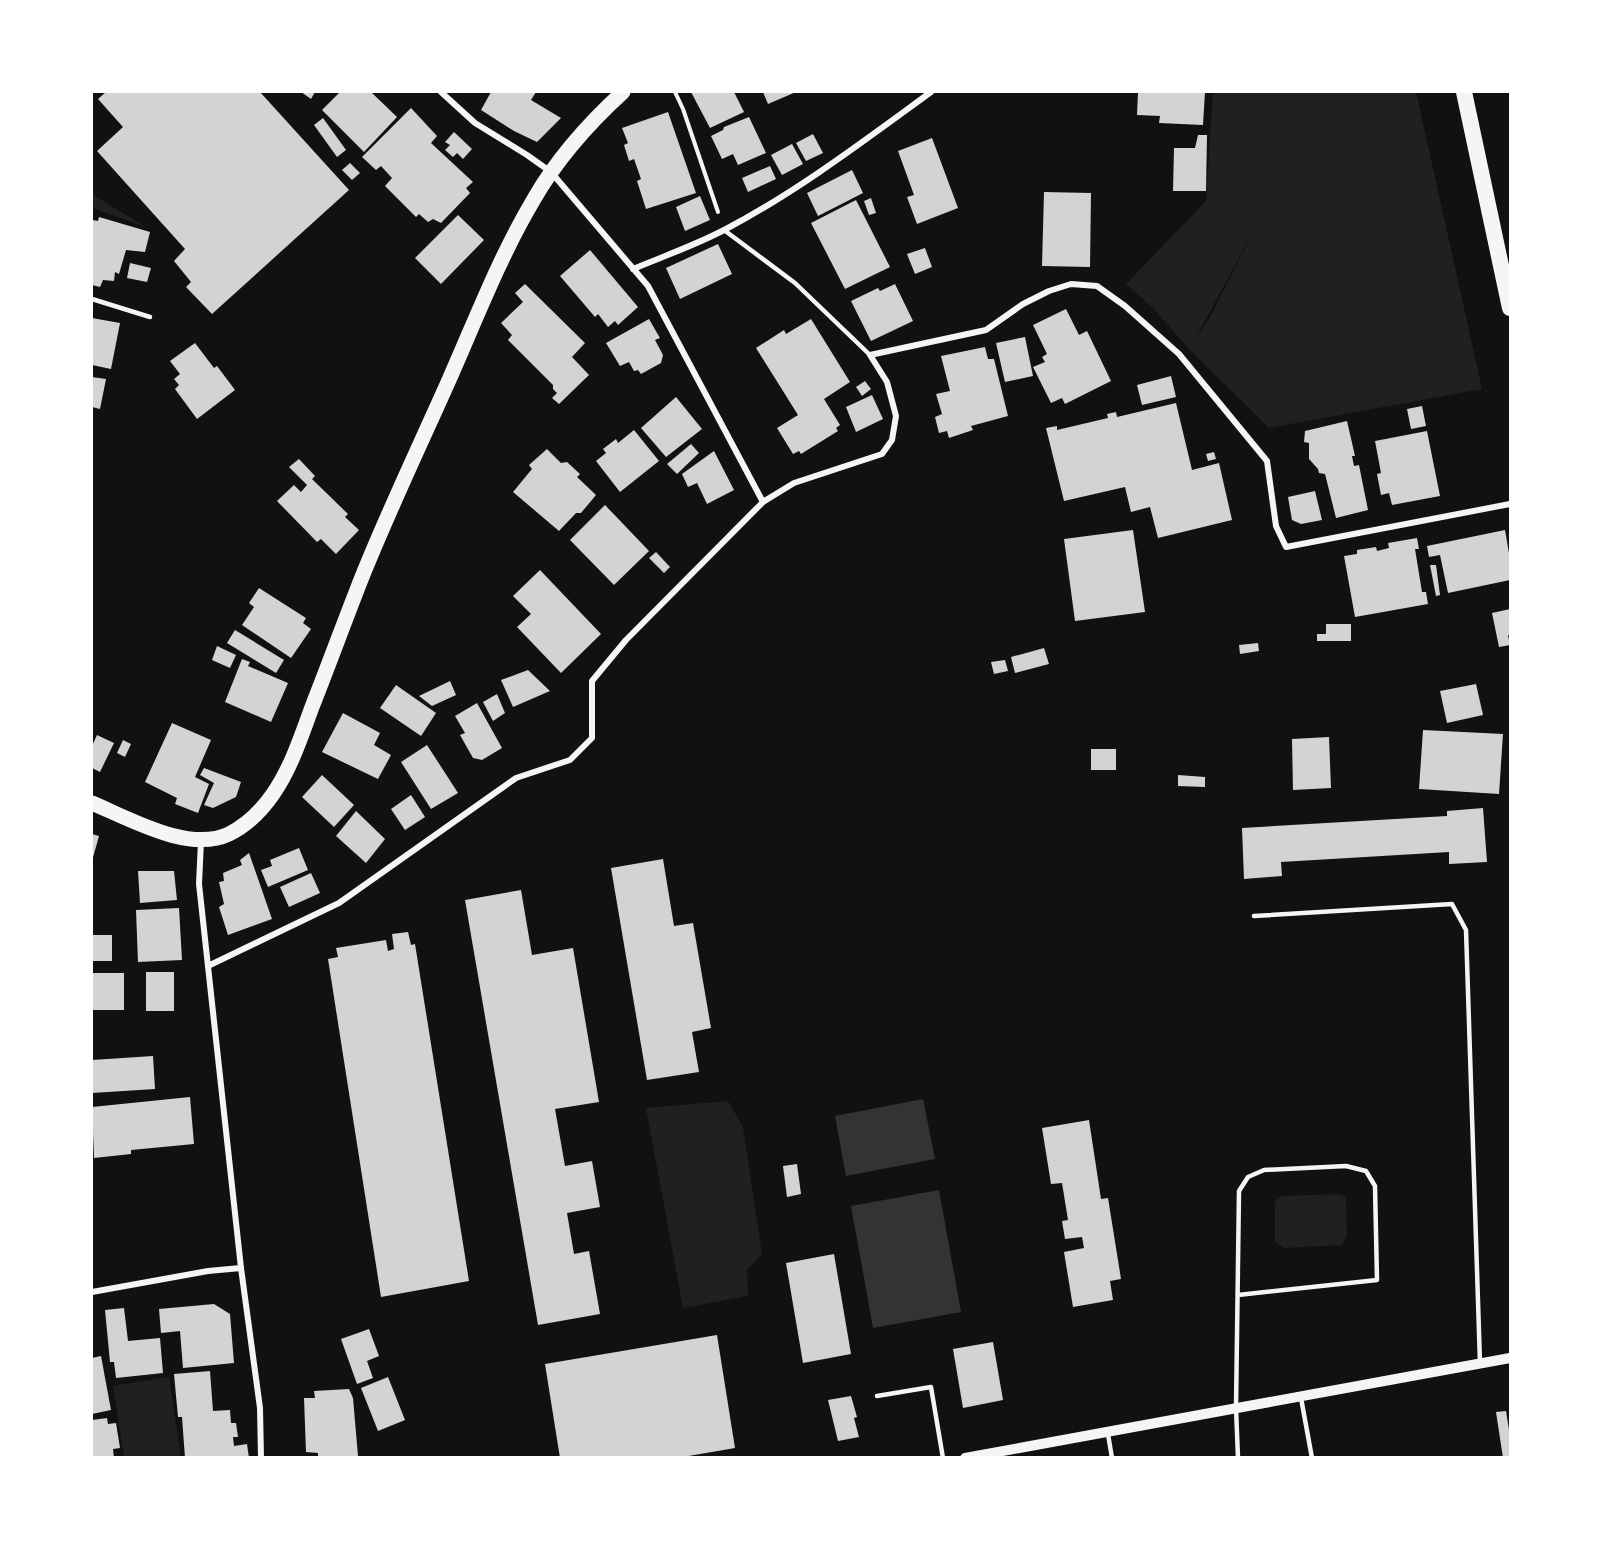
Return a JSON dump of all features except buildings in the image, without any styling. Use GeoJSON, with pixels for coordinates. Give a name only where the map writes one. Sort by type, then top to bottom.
{"type":"FeatureCollection","features":[{"type":"Feature","properties":{"kind":"highway"},"geometry":{"type":"LineString","coordinates":[[1464,92],[1510,308]]}},
{"type":"Feature","properties":{"kind":"main road"},"geometry":{"type":"LineString","coordinates":[[92,803],[164,832],[201,840],[231,833],[254,817],[273,794],[292,759],[372,553],[493,280],[534,199],[551,172],[588,125],[623,92]]}},
{"type":"Feature","properties":{"kind":"street"},"geometry":{"type":"LineString","coordinates":[[441,92],[475,123],[551,172],[648,286],[763,502]]}},
{"type":"Feature","properties":{"kind":"street"},"geometry":{"type":"LineString","coordinates":[[633,269],[724,230],[766,206],[931,92]]}},
{"type":"Feature","properties":{"kind":"street"},"geometry":{"type":"LineString","coordinates":[[208,966],[339,903],[516,778],[570,760],[592,738],[592,681],[626,640],[763,502],[794,483],[882,454],[892,440],[896,416],[887,382],[870,355],[986,330],[1023,304],[1049,291],[1071,284],[1097,286],[1125,306],[1179,354],[1267,461],[1276,526],[1286,547],[1510,504]]}},
{"type":"Feature","properties":{"kind":"street"},"geometry":{"type":"LineString","coordinates":[[201,840],[199,884],[241,1268],[260,1408],[261,1458]]}},
{"type":"Feature","properties":{"kind":"street"},"geometry":{"type":"LineString","coordinates":[[92,1292],[208,1271],[241,1268]]}},
{"type":"Feature","properties":{"kind":"street"},"geometry":{"type":"LineString","coordinates":[[965,1458],[1510,1358]]}},
{"type":"Feature","properties":{"kind":"lane"},"geometry":{"type":"LineString","coordinates":[[724,230],[795,283],[870,355]]}},
{"type":"Feature","properties":{"kind":"lane"},"geometry":{"type":"LineString","coordinates":[[92,299],[150,317]]}},
{"type":"Feature","properties":{"kind":"lane"},"geometry":{"type":"LineString","coordinates":[[1254,916],[1452,904],[1466,930],[1480,1364]]}},
{"type":"Feature","properties":{"kind":"lane"},"geometry":{"type":"LineString","coordinates":[[1238,1295],[1377,1280],[1375,1186],[1366,1172],[1346,1166],[1264,1170],[1248,1177],[1239,1191],[1236,1408],[1238,1458]]}},
{"type":"Feature","properties":{"kind":"lane"},"geometry":{"type":"LineString","coordinates":[[877,1396],[931,1387],[943,1458]]}},
{"type":"Feature","properties":{"kind":"lane"},"geometry":{"type":"LineString","coordinates":[[1300,1396],[1312,1458]]}},
{"type":"Feature","properties":{"kind":"lane"},"geometry":{"type":"LineString","coordinates":[[1107,1431],[1112,1458]]}},
{"type":"Feature","properties":{"kind":"path"},"geometry":{"type":"LineString","coordinates":[[675,92],[683,109],[724,230]]}},
{"type":"Feature","properties":{"kind":"shaded area"},"geometry":{"type":"Polygon","coordinates":[[[1213,92],[1416,92],[1482,389],[1269,428],[1189,349],[1153,308],[1126,284],[1206,201],[1213,92]],[[1254,231],[1194,341],[1210,317],[1254,231]]]}},
{"type":"Feature","properties":{"kind":"shaded area"},"geometry":{"type":"Polygon","coordinates":[[[92,188],[95,196],[146,227],[92,208],[92,188]]]}},
{"type":"Feature","properties":{"kind":"shaded area"},"geometry":{"type":"Polygon","coordinates":[[[923,1099],[935,1159],[846,1176],[835,1116],[923,1099]]]}},
{"type":"Feature","properties":{"kind":"shaded area"},"geometry":{"type":"Polygon","coordinates":[[[728,1101],[743,1127],[762,1254],[747,1270],[748,1296],[683,1308],[646,1108],[728,1101]]]}},
{"type":"Feature","properties":{"kind":"shaded area"},"geometry":{"type":"Polygon","coordinates":[[[939,1190],[961,1312],[873,1328],[851,1206],[939,1190]]]}},
{"type":"Feature","properties":{"kind":"shaded area"},"geometry":{"type":"Polygon","coordinates":[[[1340,1194],[1346,1197],[1347,1236],[1342,1245],[1284,1248],[1275,1242],[1275,1201],[1282,1196],[1340,1194]]]}},
{"type":"Feature","properties":{"kind":"shaded area"},"geometry":{"type":"Polygon","coordinates":[[[169,1377],[181,1457],[124,1457],[113,1386],[169,1377]]]}}]}
